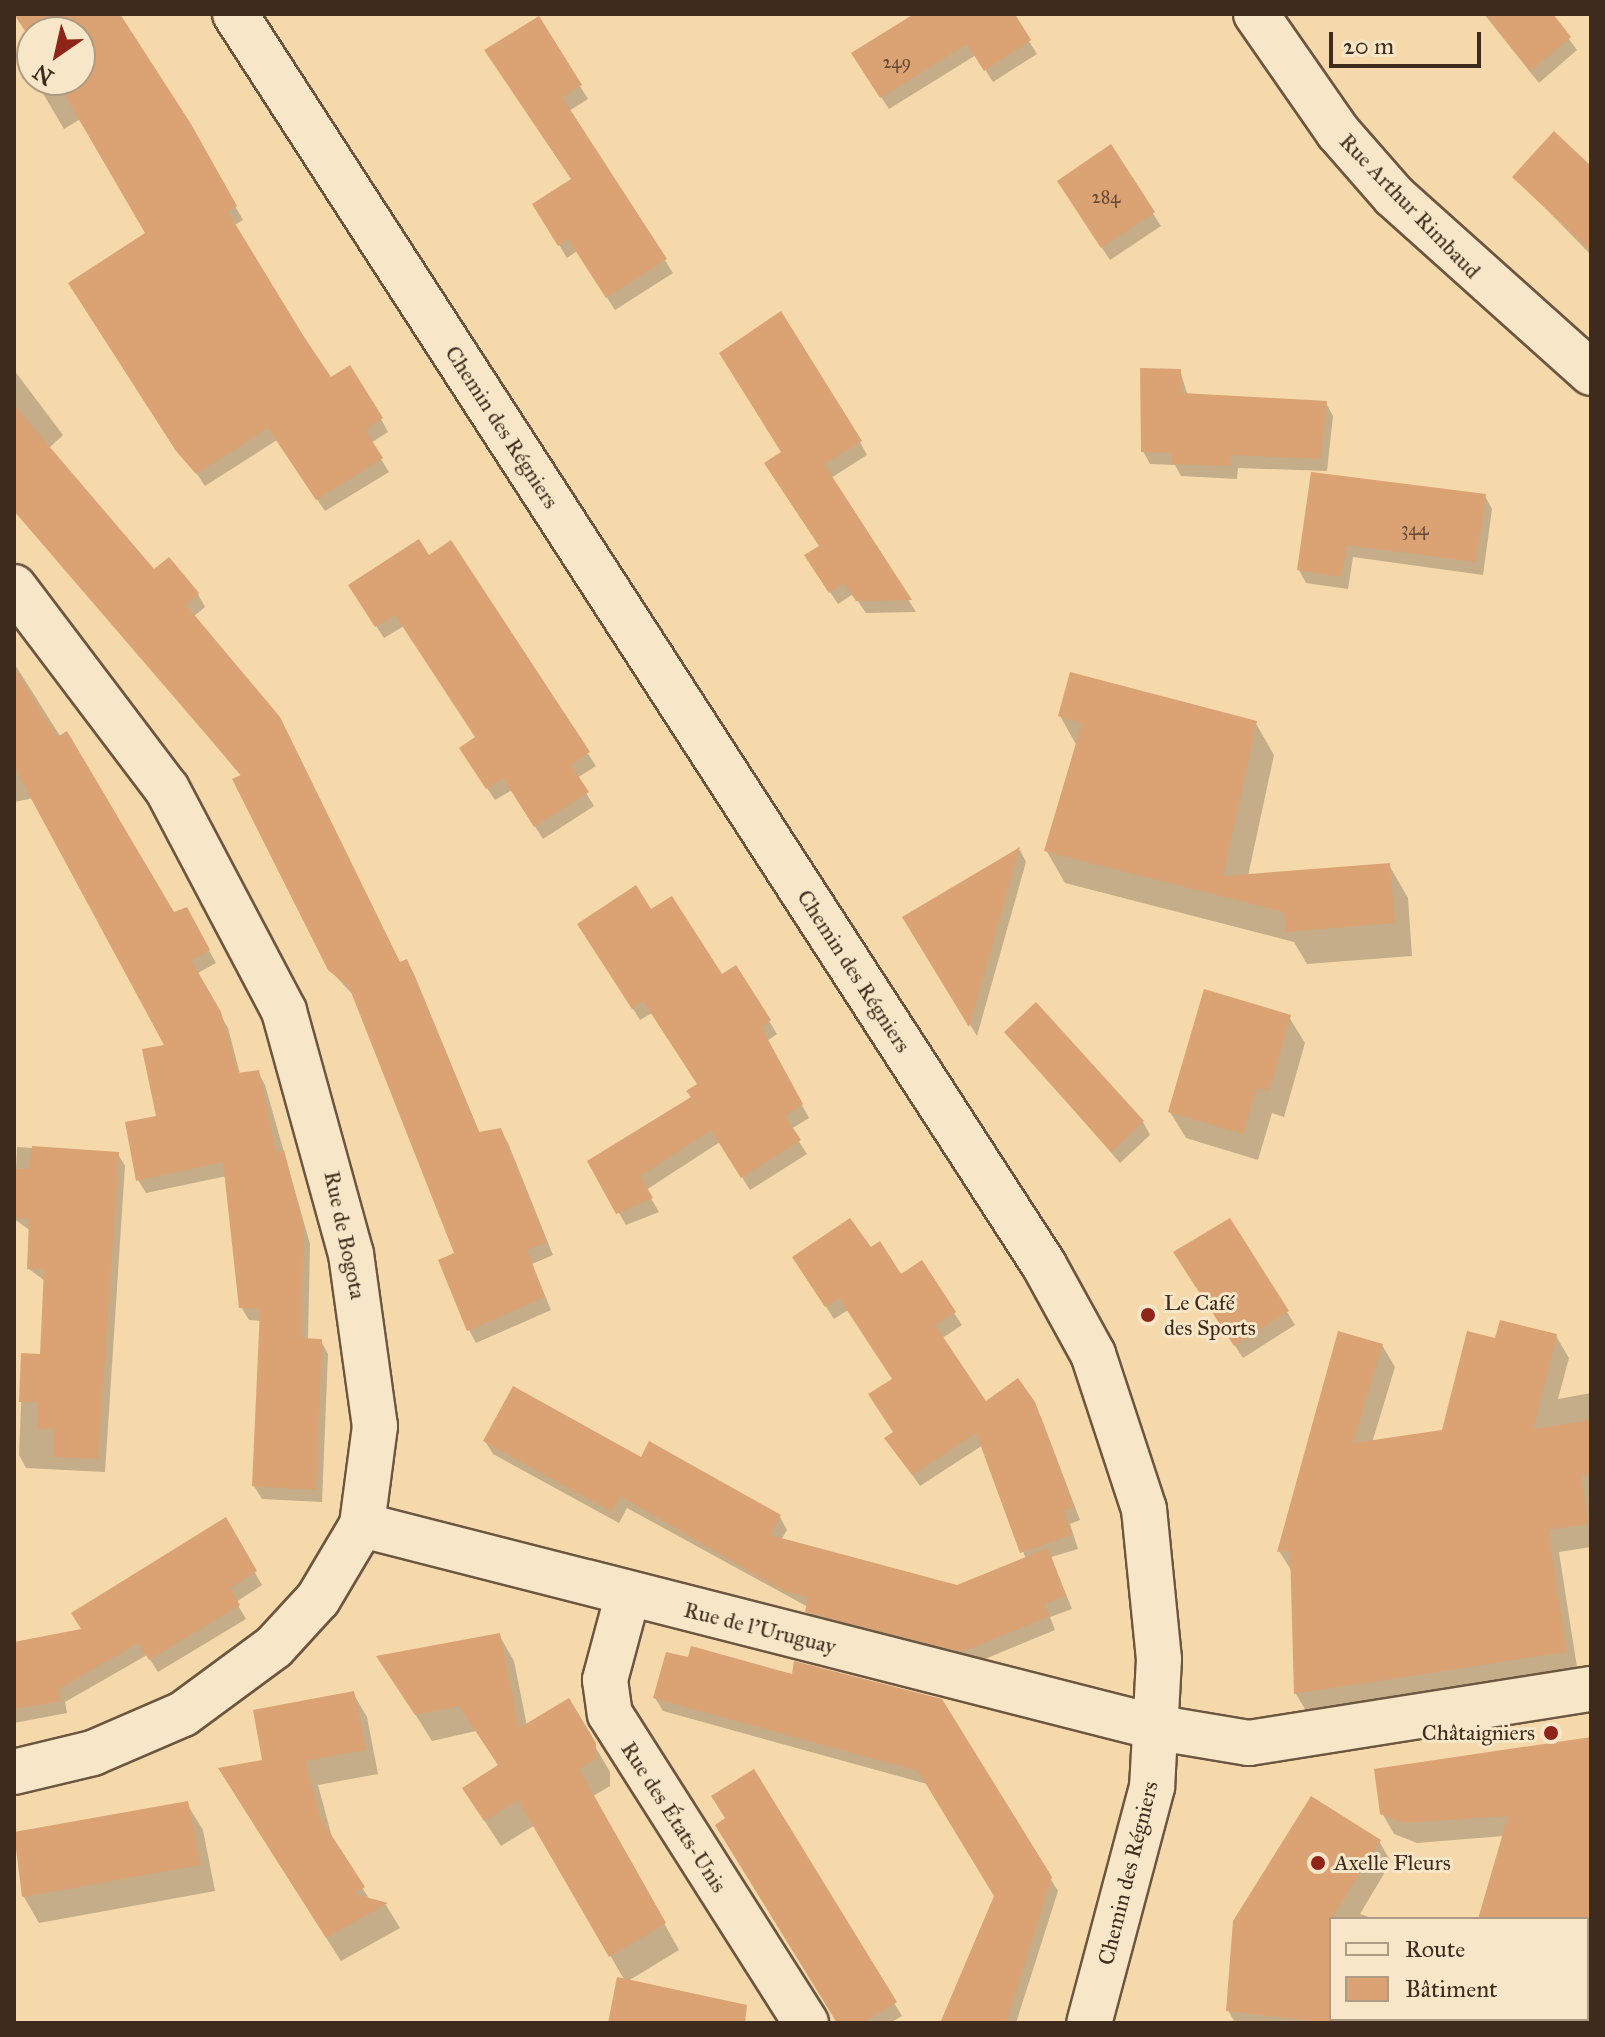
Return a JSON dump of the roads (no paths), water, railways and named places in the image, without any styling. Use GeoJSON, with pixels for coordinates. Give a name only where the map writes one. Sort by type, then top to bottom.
{"type":"FeatureCollection","features":[{"type":"Feature","properties":{"kind":"street","name":"Chemin des Régniers"},"geometry":{"type":"LineString","coordinates":[[235,14],[1072,1313],[1109,1395],[1144,1509],[1156,1602],[1159,1728],[1143,1834],[1089,2023]]}},
{"type":"Feature","properties":{"kind":"street","name":"Rue Arthur Rimbaud"},"geometry":{"type":"LineString","coordinates":[[1256,14],[1338,132],[1394,196],[1591,373]]}},
{"type":"Feature","properties":{"kind":"street","name":"Rue de Bogota"},"geometry":{"type":"LineString","coordinates":[[14,587],[167,789],[266,970],[298,1048],[351,1254],[372,1391],[374,1457],[362,1525],[318,1599],[232,1684],[145,1732],[14,1772]]}},
{"type":"Feature","properties":{"kind":"street","name":"Rue de l'Uruguay"},"geometry":{"type":"LineString","coordinates":[[362,1525],[1159,1728],[1249,1743],[1591,1689]]}},
{"type":"Feature","properties":{"kind":"street","name":"Rue des États-Unis"},"geometry":{"type":"LineString","coordinates":[[628,1594],[605,1680],[610,1714],[806,2023]]}},
{"type":"Feature","properties":{"kind":"place","name":"Le Café des Sports"},"geometry":{"type":"Point","coordinates":[1148,1315]}},
{"type":"Feature","properties":{"kind":"place","name":"Châtaigniers"},"geometry":{"type":"Point","coordinates":[1551,1733]}},
{"type":"Feature","properties":{"kind":"place","name":"Axelle Fleurs"},"geometry":{"type":"Point","coordinates":[1318,1863]}}]}
